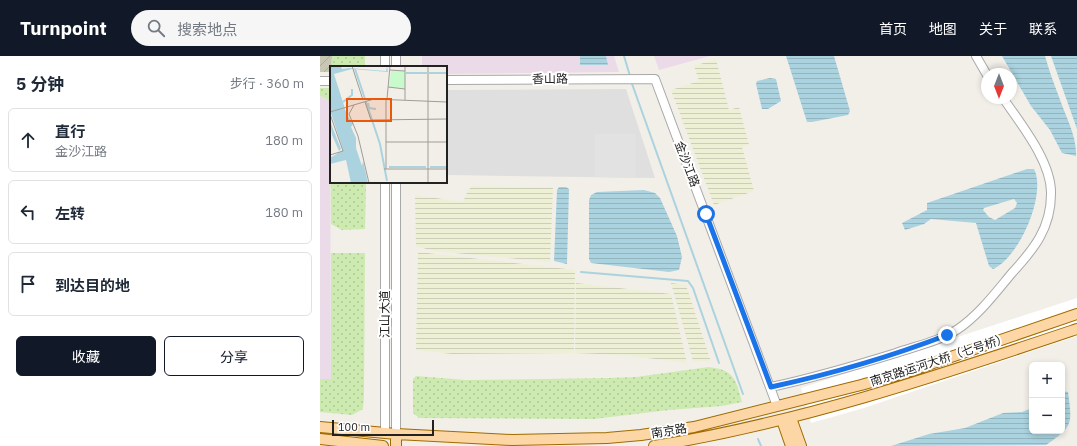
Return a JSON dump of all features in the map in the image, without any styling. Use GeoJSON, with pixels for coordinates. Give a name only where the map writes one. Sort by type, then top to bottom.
{"type":"FeatureCollection","features":[{"type":"Feature","properties":{"kind":"main road","name":"南京路运河大桥（七号桥）"},"geometry":{"type":"LineString","coordinates":[[800,401],[904,373],[1077,314]]}},
{"type":"Feature","properties":{"kind":"main road","name":"南京路运河大桥（七号桥）"},"geometry":{"type":"LineString","coordinates":[[806,414],[913,384],[1077,329]]}},
{"type":"Feature","properties":{"kind":"main road","name":"南京路"},"geometry":{"type":"LineString","coordinates":[[320,427],[396,434],[512,440],[607,438],[641,435],[694,427],[800,401]]}},
{"type":"Feature","properties":{"kind":"main road","name":"南京路"},"geometry":{"type":"LineString","coordinates":[[654,446],[697,439],[806,414]]}},
{"type":"Feature","properties":{"kind":"main road"},"geometry":{"type":"LineString","coordinates":[[787,419],[791,446]]}},
{"type":"Feature","properties":{"kind":"main road"},"geometry":{"type":"LineString","coordinates":[[787,419],[801,446]]}},
{"type":"Feature","properties":{"kind":"main road","name":"江山大道"},"geometry":{"type":"LineString","coordinates":[[383,446],[385,433]]}},
{"type":"Feature","properties":{"kind":"main road","name":"江山大道"},"geometry":{"type":"LineString","coordinates":[[396,434],[396,446]]}},
{"type":"Feature","properties":{"kind":"main road"},"geometry":{"type":"LineString","coordinates":[[320,439],[383,446]]}},
{"type":"Feature","properties":{"kind":"street"},"geometry":{"type":"LineString","coordinates":[[976,56],[983,68]]}},
{"type":"Feature","properties":{"kind":"street","name":"香山路"},"geometry":{"type":"LineString","coordinates":[[447,80],[655,78]]}},
{"type":"Feature","properties":{"kind":"street","name":"金沙江路"},"geometry":{"type":"LineString","coordinates":[[655,78],[777,406]]}},
{"type":"Feature","properties":{"kind":"street"},"geometry":{"type":"LineString","coordinates":[[320,82],[330,81]]}},
{"type":"Feature","properties":{"kind":"street"},"geometry":{"type":"LineString","coordinates":[[771,387],[822,376],[925,344],[947,335],[958,329],[972,318],[1037,244],[1049,213],[1052,193],[1048,177],[1038,152],[1006,104]]}},
{"type":"Feature","properties":{"kind":"street","name":"江山大道"},"geometry":{"type":"LineString","coordinates":[[385,183],[385,433]]}},
{"type":"Feature","properties":{"kind":"street","name":"江山大道"},"geometry":{"type":"LineString","coordinates":[[396,183],[396,434]]}},
{"type":"Feature","properties":{"kind":"shaded area"},"geometry":{"type":"Polygon","coordinates":[[[320,56],[332,56],[330,72],[320,72],[320,56]]]}},
{"type":"Feature","properties":{"kind":"shaded area"},"geometry":{"type":"Polygon","coordinates":[[[422,56],[614,56],[619,72],[447,74],[447,66],[422,66],[422,56]]]}},
{"type":"Feature","properties":{"kind":"shaded area"},"geometry":{"type":"Polygon","coordinates":[[[654,56],[710,56],[659,70],[654,56]]]}},
{"type":"Feature","properties":{"kind":"shaded area"},"geometry":{"type":"Polygon","coordinates":[[[716,59],[729,110],[739,107],[749,145],[742,147],[754,191],[714,205],[671,90],[699,81],[694,66],[716,59]]]}},
{"type":"Feature","properties":{"kind":"shaded area"},"geometry":{"type":"Polygon","coordinates":[[[626,89],[655,178],[447,175],[447,90],[626,89]]]}},
{"type":"Feature","properties":{"kind":"shaded area"},"geometry":{"type":"Polygon","coordinates":[[[320,96],[327,99],[330,103],[331,380],[320,379],[320,96]]]}},
{"type":"Feature","properties":{"kind":"shaded area"},"geometry":{"type":"Polygon","coordinates":[[[595,134],[635,134],[636,178],[595,177],[595,134]]]}},
{"type":"Feature","properties":{"kind":"shaded area"},"geometry":{"type":"Polygon","coordinates":[[[473,186],[553,187],[550,262],[434,251],[416,246],[415,195],[463,202],[468,190],[473,186]]]}},
{"type":"Feature","properties":{"kind":"shaded area"},"geometry":{"type":"Polygon","coordinates":[[[418,252],[575,270],[574,353],[452,354],[416,350],[418,252]]]}},
{"type":"Feature","properties":{"kind":"shaded area"},"geometry":{"type":"Polygon","coordinates":[[[576,283],[671,294],[687,363],[624,355],[575,353],[576,283]]]}},
{"type":"Feature","properties":{"kind":"shaded area"},"geometry":{"type":"Polygon","coordinates":[[[671,283],[686,285],[711,362],[693,361],[671,283]]]}},
{"type":"Feature","properties":{"kind":"green space"},"geometry":{"type":"Polygon","coordinates":[[[332,56],[365,56],[365,66],[332,66],[332,56]]]}},
{"type":"Feature","properties":{"kind":"green space"},"geometry":{"type":"Polygon","coordinates":[[[320,88],[330,88],[330,103],[327,99],[320,96],[320,88]]]}},
{"type":"Feature","properties":{"kind":"green space"},"geometry":{"type":"Polygon","coordinates":[[[331,183],[366,183],[365,229],[342,230],[331,224],[331,183]]]}},
{"type":"Feature","properties":{"kind":"green space"},"geometry":{"type":"Polygon","coordinates":[[[331,253],[365,253],[363,409],[352,415],[320,412],[320,379],[331,379],[331,253]]]}},
{"type":"Feature","properties":{"kind":"green space"},"geometry":{"type":"Polygon","coordinates":[[[709,367],[724,370],[733,377],[738,387],[742,402],[722,406],[669,410],[594,419],[419,418],[413,413],[413,379],[416,376],[466,380],[609,378],[636,377],[709,367]]]}},
{"type":"Feature","properties":{"kind":"water"},"geometry":{"type":"Polygon","coordinates":[[[580,56],[606,56],[608,65],[580,65],[580,56]]]}},
{"type":"Feature","properties":{"kind":"water"},"geometry":{"type":"Polygon","coordinates":[[[786,56],[834,56],[850,111],[848,115],[807,122],[786,56]]]}},
{"type":"Feature","properties":{"kind":"water"},"geometry":{"type":"Polygon","coordinates":[[[1002,56],[1045,56],[1053,82],[1073,133],[1076,156],[1062,153],[1050,130],[1031,106],[1017,82],[1017,68],[1009,68],[1002,56]]]}},
{"type":"Feature","properties":{"kind":"water"},"geometry":{"type":"Polygon","coordinates":[[[1051,56],[1077,56],[1077,129],[1051,56]]]}},
{"type":"Feature","properties":{"kind":"water"},"geometry":{"type":"Polygon","coordinates":[[[770,78],[776,79],[781,101],[768,109],[762,109],[756,84],[757,81],[770,78]]]}},
{"type":"Feature","properties":{"kind":"water"},"geometry":{"type":"Polygon","coordinates":[[[1027,169],[1034,169],[1037,180],[1037,194],[1034,209],[1021,239],[1003,263],[993,269],[989,266],[976,223],[931,219],[924,224],[905,230],[902,223],[927,210],[927,203],[1027,169]],[[1014,199],[984,208],[983,210],[989,217],[995,220],[1015,208],[1017,203],[1014,199]]]}},
{"type":"Feature","properties":{"kind":"water"},"geometry":{"type":"Polygon","coordinates":[[[559,187],[566,187],[569,189],[567,264],[554,261],[557,190],[559,187]]]}},
{"type":"Feature","properties":{"kind":"water"},"geometry":{"type":"Polygon","coordinates":[[[644,190],[655,193],[660,198],[677,236],[682,257],[679,270],[669,272],[591,263],[589,259],[589,200],[591,195],[597,192],[644,190]]]}},
{"type":"Feature","properties":{"kind":"water"},"geometry":{"type":"Polygon","coordinates":[[[1065,392],[1068,392],[1070,411],[1069,423],[1065,429],[1065,392]]]}},
{"type":"Feature","properties":{"kind":"water"},"geometry":{"type":"Polygon","coordinates":[[[1029,409],[1029,434],[1061,434],[1046,445],[891,446],[929,434],[965,428],[1003,413],[1022,412],[1029,409]]]}},
{"type":"Feature","properties":{"kind":"pier"},"geometry":{"type":"Polygon","coordinates":[[[1077,298],[1077,336],[864,408],[811,423],[801,388],[1077,298]]]}},
{"type":"Feature","properties":{"kind":"waterway"},"geometry":{"type":"LineString","coordinates":[[624,56],[630,76]]}},
{"type":"Feature","properties":{"kind":"waterway"},"geometry":{"type":"LineString","coordinates":[[631,81],[743,394]]}},
{"type":"Feature","properties":{"kind":"waterway"},"geometry":{"type":"LineString","coordinates":[[581,272],[688,281],[693,288],[719,363]]}},
{"type":"Feature","properties":{"kind":"waterway"},"geometry":{"type":"LineString","coordinates":[[758,439],[761,446]]}},
{"type":"Feature","properties":{"kind":"route"},"geometry":{"type":"LineString","coordinates":[[706,214],[771,387],[822,376],[925,344],[947,335]]}}]}
